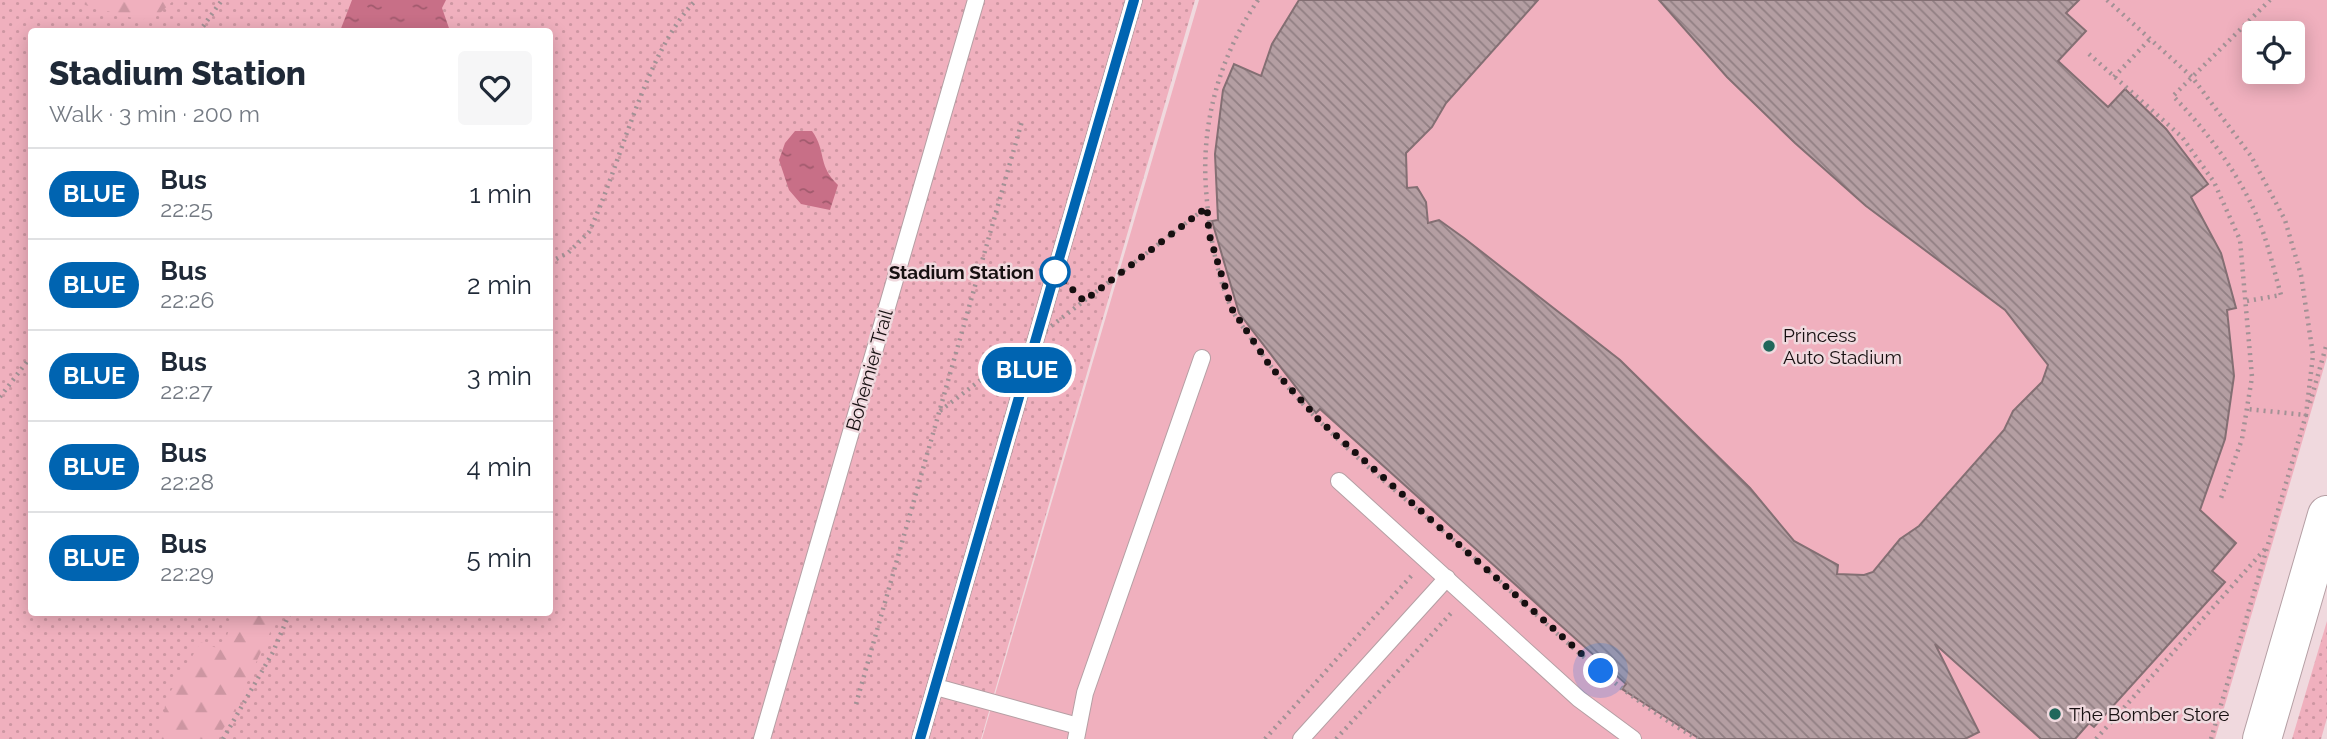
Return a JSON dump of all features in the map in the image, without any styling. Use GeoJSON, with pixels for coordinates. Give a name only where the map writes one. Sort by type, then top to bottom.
{"type":"FeatureCollection","features":[{"type":"Feature","properties":{"kind":"main road"},"geometry":{"type":"LineString","coordinates":[[2262,739],[2327,515]]}},
{"type":"Feature","properties":{"kind":"lane","name":"Bohemier Trail"},"geometry":{"type":"LineString","coordinates":[[762,739],[976,0]]}},
{"type":"Feature","properties":{"kind":"lane"},"geometry":{"type":"LineString","coordinates":[[920,739],[1134,0]]}},
{"type":"Feature","properties":{"kind":"lane"},"geometry":{"type":"LineString","coordinates":[[936,687],[1077,733],[1085,693],[1202,358]]}},
{"type":"Feature","properties":{"kind":"lane"},"geometry":{"type":"LineString","coordinates":[[1339,481],[1579,699],[1633,739]]}},
{"type":"Feature","properties":{"kind":"lane"},"geometry":{"type":"LineString","coordinates":[[1301,739],[1447,578]]}},
{"type":"Feature","properties":{"kind":"path"},"geometry":{"type":"LineString","coordinates":[[203,28],[222,0]]}},
{"type":"Feature","properties":{"kind":"path"},"geometry":{"type":"LineString","coordinates":[[553,260],[568,253],[589,232],[661,55],[683,13],[696,0]]}},
{"type":"Feature","properties":{"kind":"path"},"geometry":{"type":"LineString","coordinates":[[1258,0],[1243,23],[1218,79],[1204,158],[1209,234],[1232,309],[1270,366],[1320,421],[1601,671],[1661,719],[1698,739]]}},
{"type":"Feature","properties":{"kind":"path"},"geometry":{"type":"LineString","coordinates":[[2107,0],[2192,77],[2251,156],[2285,220],[2301,275],[2313,355],[2306,415]]}},
{"type":"Feature","properties":{"kind":"path"},"geometry":{"type":"LineString","coordinates":[[2247,301],[2281,295],[2262,229],[2233,173],[2194,118],[2173,96],[2270,0]]}},
{"type":"Feature","properties":{"kind":"path"},"geometry":{"type":"LineString","coordinates":[[2115,78],[2150,39]]}},
{"type":"Feature","properties":{"kind":"path"},"geometry":{"type":"LineString","coordinates":[[2088,54],[2182,137],[2214,182],[2240,240],[2252,377],[2242,439],[2220,501]]}},
{"type":"Feature","properties":{"kind":"path"},"geometry":{"type":"LineString","coordinates":[[856,704],[1022,121]]}},
{"type":"Feature","properties":{"kind":"path"},"geometry":{"type":"LineString","coordinates":[[940,411],[1207,207]]}},
{"type":"Feature","properties":{"kind":"path"},"geometry":{"type":"LineString","coordinates":[[2211,739],[2327,343]]}},
{"type":"Feature","properties":{"kind":"path"},"geometry":{"type":"LineString","coordinates":[[0,397],[28,360]]}},
{"type":"Feature","properties":{"kind":"path"},"geometry":{"type":"LineString","coordinates":[[2247,409],[2306,415]]}},
{"type":"Feature","properties":{"kind":"path"},"geometry":{"type":"LineString","coordinates":[[1265,739],[1448,536]]}},
{"type":"Feature","properties":{"kind":"path"},"geometry":{"type":"LineString","coordinates":[[2096,739],[2267,547]]}},
{"type":"Feature","properties":{"kind":"path"},"geometry":{"type":"LineString","coordinates":[[1336,739],[1489,571]]}},
{"type":"Feature","properties":{"kind":"path"},"geometry":{"type":"LineString","coordinates":[[223,739],[272,652],[288,616]]}},
{"type":"Feature","properties":{"kind":"green space"},"geometry":{"type":"Polygon","coordinates":[[[0,0],[1195,0],[981,739],[0,739],[0,0]]]}},
{"type":"Feature","properties":{"kind":"green space"},"geometry":{"type":"Polygon","coordinates":[[[82,0],[174,0],[157,16],[140,20],[85,5],[82,0]]]}},
{"type":"Feature","properties":{"kind":"green space","name":"Princess Auto Stadium"},"geometry":{"type":"Polygon","coordinates":[[[1199,0],[2327,0],[2327,357],[2215,739],[982,739],[1199,0]]]}},
{"type":"Feature","properties":{"kind":"green space"},"geometry":{"type":"Polygon","coordinates":[[[225,616],[278,616],[230,719],[216,739],[160,739],[166,699],[201,642],[222,650],[232,621],[225,616]]]}},
{"type":"Feature","properties":{"kind":"green space"},"geometry":{"type":"Polygon","coordinates":[[[2327,621],[2327,718],[2321,739],[2292,739],[2327,621]]]}},
{"type":"Feature","properties":{"kind":"water"},"geometry":{"type":"Polygon","coordinates":[[[352,0],[446,0],[442,8],[449,28],[341,28],[352,0]]]}},
{"type":"Feature","properties":{"kind":"water"},"geometry":{"type":"Polygon","coordinates":[[[795,131],[812,131],[824,165],[838,185],[830,210],[801,204],[789,190],[779,160],[785,143],[795,131]]]}},
{"type":"Feature","properties":{"kind":"building","name":"Princess Auto Stadium"},"geometry":{"type":"Polygon","coordinates":[[[1299,0],[1538,0],[1446,103],[1432,127],[1406,153],[1407,188],[1417,187],[1426,202],[1428,223],[1439,220],[1620,360],[1750,488],[1794,541],[1838,565],[1837,574],[1864,575],[1873,572],[1900,539],[1919,526],[2004,430],[2013,411],[2042,382],[2048,365],[2005,310],[1866,206],[1795,143],[1727,77],[1659,0],[2079,0],[2066,13],[2086,31],[2058,61],[2108,107],[2125,89],[2166,129],[2208,184],[2191,197],[2221,253],[2236,308],[2227,310],[2234,376],[2225,439],[2200,510],[2236,543],[2212,571],[2225,582],[2094,727],[2089,723],[2075,739],[2041,739],[1935,644],[1979,732],[1965,739],[1700,739],[1622,689],[1626,684],[1320,409],[1316,413],[1239,313],[1212,221],[1218,220],[1215,154],[1223,90],[1234,64],[1261,76],[1272,44],[1299,0]]]}},
{"type":"Feature","properties":{"kind":"bus line","name":"BLUE"},"geometry":{"type":"LineString","coordinates":[[920,739],[1134,0]]}},
{"type":"Feature","properties":{"kind":"place","name":"Stadium Station"},"geometry":{"type":"Point","coordinates":[1055,272]}},
{"type":"Feature","properties":{"kind":"place","name":"Princess Auto Stadium"},"geometry":{"type":"Point","coordinates":[1769,346]}},
{"type":"Feature","properties":{"kind":"place","name":"The Bomber Store"},"geometry":{"type":"Point","coordinates":[2055,714]}},
{"type":"Feature","properties":{"kind":"route"},"geometry":{"type":"LineString","coordinates":[[1055,272],[1084,301],[1207,207],[1209,234],[1232,309],[1270,366],[1320,421],[1601,671]]}}]}
